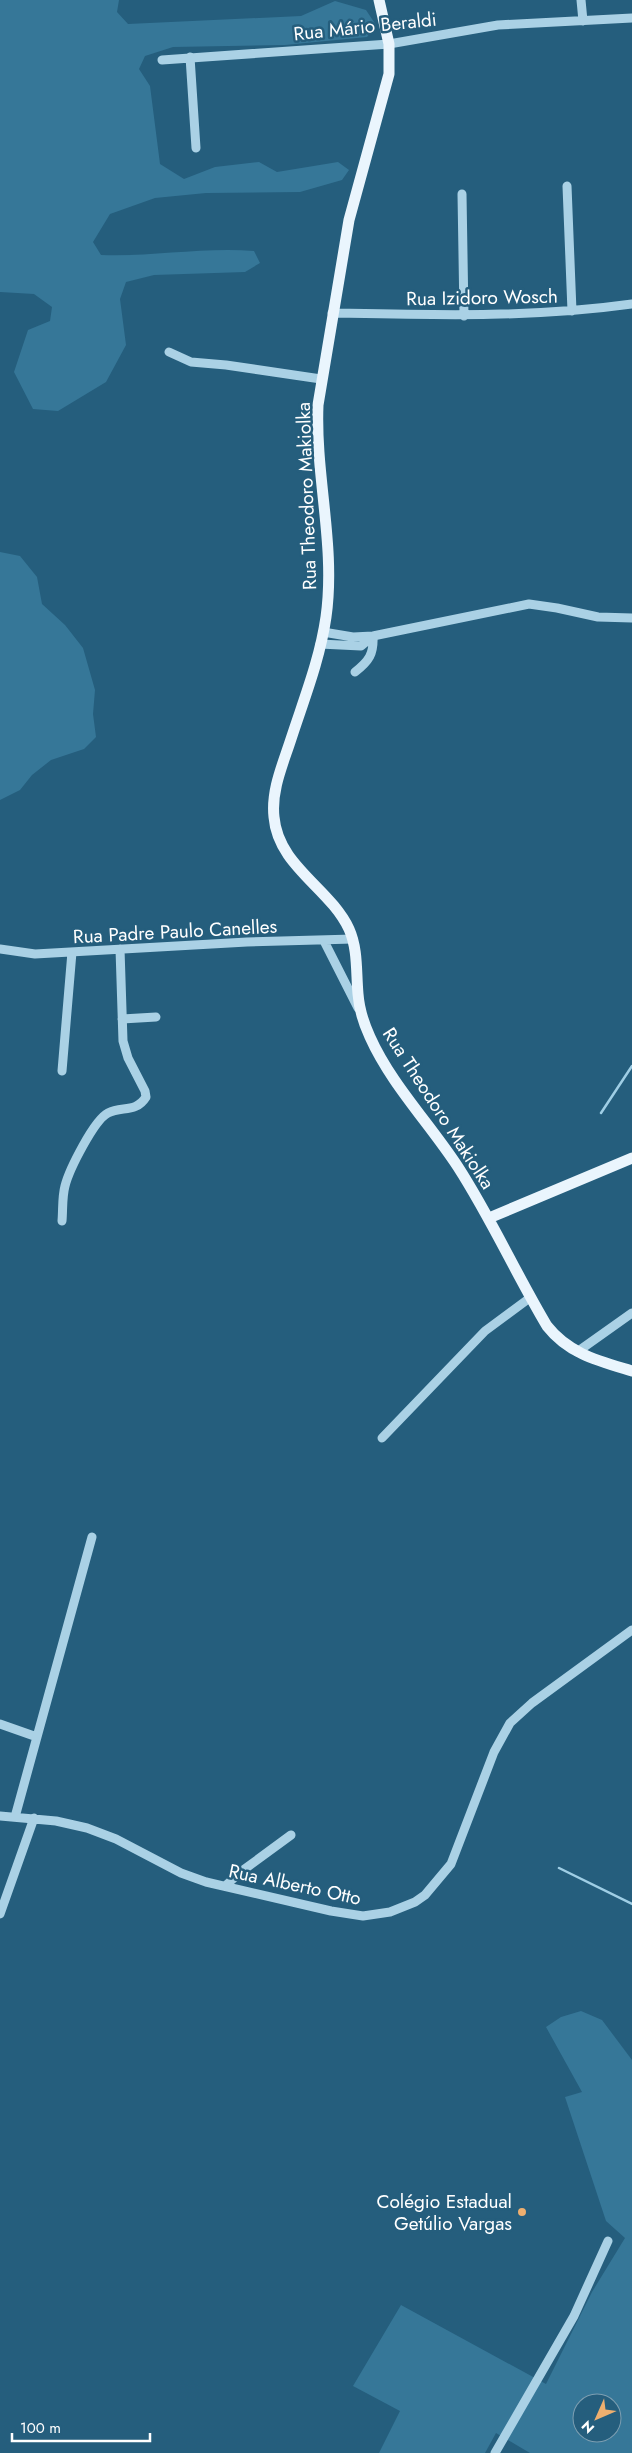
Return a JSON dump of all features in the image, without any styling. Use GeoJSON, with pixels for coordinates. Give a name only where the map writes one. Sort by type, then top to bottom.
{"type":"FeatureCollection","features":[{"type":"Feature","properties":{"kind":"main road","name":"Rua Theodoro Makiolka"},"geometry":{"type":"LineString","coordinates":[[379,0],[389,44],[389,74],[353,202],[332,313],[318,405],[317,434],[329,564],[328,603],[320,644],[276,787],[274,819],[280,839],[291,858],[342,918],[353,939],[358,994],[363,1018],[381,1058],[457,1165],[489,1218],[531,1297],[554,1334],[577,1352],[632,1371]]}},
{"type":"Feature","properties":{"kind":"main road"},"geometry":{"type":"LineString","coordinates":[[489,1218],[632,1158]]}},
{"type":"Feature","properties":{"kind":"street"},"geometry":{"type":"LineString","coordinates":[[581,0],[583,21]]}},
{"type":"Feature","properties":{"kind":"street","name":"Rua Mário Beraldi"},"geometry":{"type":"LineString","coordinates":[[162,60],[389,44],[498,25],[632,18]]}},
{"type":"Feature","properties":{"kind":"street"},"geometry":{"type":"LineString","coordinates":[[190,58],[196,148]]}},
{"type":"Feature","properties":{"kind":"street"},"geometry":{"type":"LineString","coordinates":[[567,186],[572,311]]}},
{"type":"Feature","properties":{"kind":"street"},"geometry":{"type":"LineString","coordinates":[[462,194],[464,316]]}},
{"type":"Feature","properties":{"kind":"street","name":"Rua Izidoro Wosch"},"geometry":{"type":"LineString","coordinates":[[332,313],[464,316],[572,311],[632,304]]}},
{"type":"Feature","properties":{"kind":"street"},"geometry":{"type":"LineString","coordinates":[[169,352],[191,362],[243,367],[321,379]]}},
{"type":"Feature","properties":{"kind":"street"},"geometry":{"type":"LineString","coordinates":[[323,632],[353,637],[373,636],[529,604],[598,617],[632,618]]}},
{"type":"Feature","properties":{"kind":"street"},"geometry":{"type":"LineString","coordinates":[[320,644],[361,646],[373,636]]}},
{"type":"Feature","properties":{"kind":"street"},"geometry":{"type":"LineString","coordinates":[[355,672],[372,653],[373,636]]}},
{"type":"Feature","properties":{"kind":"street","name":"Rua Padre Paulo Canelles"},"geometry":{"type":"LineString","coordinates":[[0,949],[26,954],[247,942],[353,939]]}},
{"type":"Feature","properties":{"kind":"street"},"geometry":{"type":"LineString","coordinates":[[324,941],[363,1018]]}},
{"type":"Feature","properties":{"kind":"street"},"geometry":{"type":"LineString","coordinates":[[62,1221],[67,1179],[95,1126],[107,1113],[132,1109],[138,1106],[146,1097],[143,1085],[124,1049],[120,949]]}},
{"type":"Feature","properties":{"kind":"street"},"geometry":{"type":"LineString","coordinates":[[62,1071],[72,952]]}},
{"type":"Feature","properties":{"kind":"street"},"geometry":{"type":"LineString","coordinates":[[122,1019],[156,1017]]}},
{"type":"Feature","properties":{"kind":"street"},"geometry":{"type":"LineString","coordinates":[[382,1438],[485,1331],[531,1297]]}},
{"type":"Feature","properties":{"kind":"street"},"geometry":{"type":"LineString","coordinates":[[577,1352],[632,1313]]}},
{"type":"Feature","properties":{"kind":"street"},"geometry":{"type":"LineString","coordinates":[[15,1817],[92,1538]]}},
{"type":"Feature","properties":{"kind":"street","name":"Rua Alberto Otto"},"geometry":{"type":"LineString","coordinates":[[0,1816],[34,1818],[72,1824],[101,1833],[181,1873],[225,1886],[331,1912],[363,1916],[390,1912],[415,1902],[435,1885],[451,1864],[490,1761],[510,1724],[532,1703],[632,1630]]}},
{"type":"Feature","properties":{"kind":"street"},"geometry":{"type":"LineString","coordinates":[[0,1724],[37,1737]]}},
{"type":"Feature","properties":{"kind":"street"},"geometry":{"type":"LineString","coordinates":[[0,1914],[34,1818]]}},
{"type":"Feature","properties":{"kind":"street"},"geometry":{"type":"LineString","coordinates":[[225,1886],[291,1835]]}},
{"type":"Feature","properties":{"kind":"street"},"geometry":{"type":"LineString","coordinates":[[495,2453],[574,2316],[608,2241]]}},
{"type":"Feature","properties":{"kind":"shaded area"},"geometry":{"type":"Polygon","coordinates":[[[0,0],[119,0],[117,12],[128,24],[301,16],[335,1],[366,10],[376,25],[367,37],[285,45],[173,47],[145,56],[139,69],[150,86],[160,164],[184,179],[215,167],[259,162],[277,172],[338,162],[349,170],[342,180],[300,192],[206,193],[155,198],[110,214],[93,242],[101,255],[235,250],[254,251],[260,263],[245,272],[154,275],[126,282],[120,299],[126,345],[106,382],[58,411],[33,409],[14,372],[28,330],[50,321],[52,307],[34,294],[0,292],[0,0]]]}},
{"type":"Feature","properties":{"kind":"shaded area"},"geometry":{"type":"Polygon","coordinates":[[[0,552],[20,556],[37,577],[42,604],[65,625],[83,648],[95,690],[93,714],[96,737],[84,749],[51,760],[32,775],[20,790],[0,800],[0,552]]]}},
{"type":"Feature","properties":{"kind":"shaded area"},"geometry":{"type":"Polygon","coordinates":[[[581,2011],[602,2020],[632,2060],[632,2453],[530,2453],[496,2433],[485,2453],[379,2453],[400,2411],[353,2386],[401,2305],[546,2384],[592,2292],[625,2238],[606,2221],[565,2097],[582,2092],[546,2027],[561,2017],[581,2011]]]}},
{"type":"Feature","properties":{"kind":"waterway"},"geometry":{"type":"LineString","coordinates":[[601,1113],[632,1066]]}},
{"type":"Feature","properties":{"kind":"waterway"},"geometry":{"type":"LineString","coordinates":[[559,1868],[632,1904]]}},
{"type":"Feature","properties":{"kind":"place","name":"Colégio Estadual Getúlio Vargas"},"geometry":{"type":"Point","coordinates":[522,2212]}}]}
